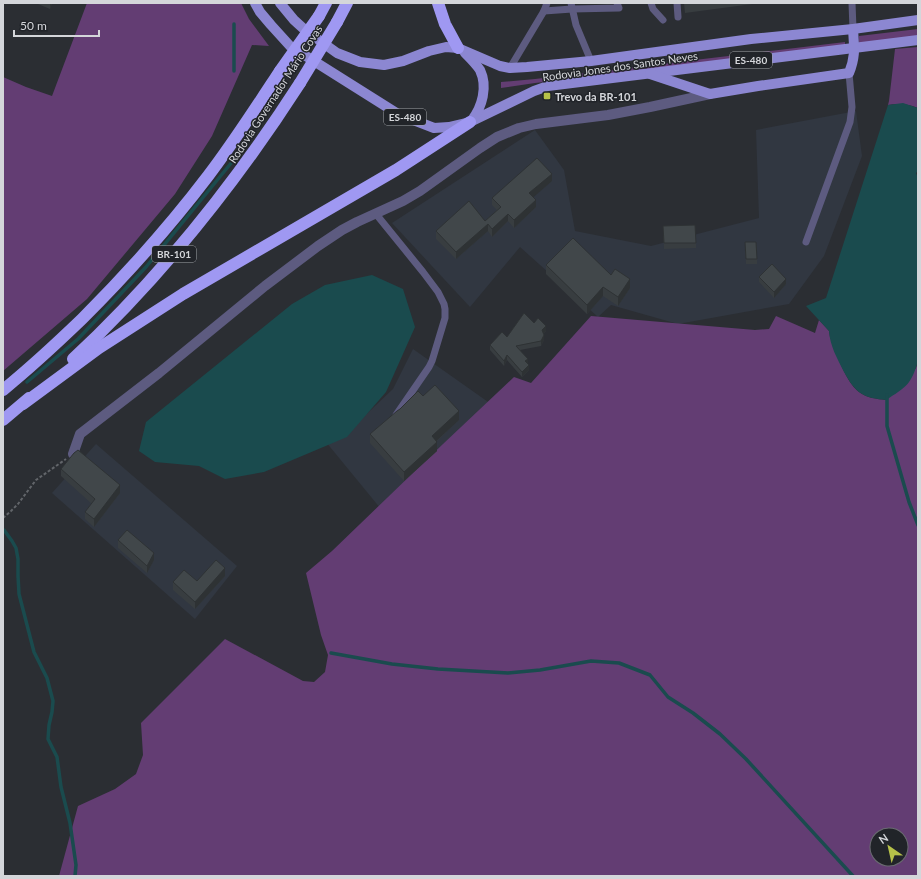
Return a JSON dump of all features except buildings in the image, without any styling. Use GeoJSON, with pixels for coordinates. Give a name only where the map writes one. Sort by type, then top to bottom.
{"type":"FeatureCollection","features":[{"type":"Feature","properties":{"kind":"highway","name":"Rodovia Governador Mário Covas"},"geometry":{"type":"LineString","coordinates":[[3,390],[69,331],[121,278],[181,210],[253,113],[280,71],[319,16],[326,3]]}},
{"type":"Feature","properties":{"kind":"highway","name":"Rodovia Governador Mário Covas"},"geometry":{"type":"LineString","coordinates":[[3,420],[23,404],[95,338],[171,258],[252,155],[300,83],[347,3]]}},
{"type":"Feature","properties":{"kind":"highway"},"geometry":{"type":"LineString","coordinates":[[438,3],[444,24],[458,48]]}},
{"type":"Feature","properties":{"kind":"highway"},"geometry":{"type":"LineString","coordinates":[[23,404],[99,348],[177,297],[396,170],[470,122]]}},
{"type":"Feature","properties":{"kind":"main road","name":"Rodovia Jones dos Santos Neves"},"geometry":{"type":"LineString","coordinates":[[255,3],[270,25],[290,46],[398,114],[434,128],[449,127],[470,122],[534,91],[548,86],[918,40]]}},
{"type":"Feature","properties":{"kind":"main road","name":"Rodovia Jones dos Santos Neves"},"geometry":{"type":"LineString","coordinates":[[280,3],[294,20],[305,30],[338,53],[360,62],[384,65],[393,64],[435,49],[446,47],[458,48],[500,66],[510,68],[527,67],[591,61],[751,39],[918,20]]}},
{"type":"Feature","properties":{"kind":"main road"},"geometry":{"type":"LineString","coordinates":[[648,73],[710,94],[850,73],[854,61],[855,48],[853,28]]}},
{"type":"Feature","properties":{"kind":"main road"},"geometry":{"type":"LineString","coordinates":[[458,48],[471,58],[480,70],[483,83],[483,98],[477,113],[470,122]]}},
{"type":"Feature","properties":{"kind":"street"},"geometry":{"type":"LineString","coordinates":[[73,454],[80,434],[159,373],[259,290],[342,230],[403,201],[497,137],[510,131],[536,124],[608,115],[710,94]]}},
{"type":"Feature","properties":{"kind":"lane"},"geometry":{"type":"LineString","coordinates":[[510,68],[527,42],[547,3]]}},
{"type":"Feature","properties":{"kind":"lane"},"geometry":{"type":"LineString","coordinates":[[650,3],[653,9],[663,20]]}},
{"type":"Feature","properties":{"kind":"lane"},"geometry":{"type":"LineString","coordinates":[[677,3],[678,17]]}},
{"type":"Feature","properties":{"kind":"lane"},"geometry":{"type":"LineString","coordinates":[[852,3],[853,28]]}},
{"type":"Feature","properties":{"kind":"lane"},"geometry":{"type":"LineString","coordinates":[[544,11],[571,6],[618,6]]}},
{"type":"Feature","properties":{"kind":"lane"},"geometry":{"type":"LineString","coordinates":[[571,6],[576,25],[591,61]]}},
{"type":"Feature","properties":{"kind":"lane"},"geometry":{"type":"LineString","coordinates":[[806,242],[850,122],[852,107],[850,73]]}},
{"type":"Feature","properties":{"kind":"lane"},"geometry":{"type":"LineString","coordinates":[[376,214],[432,284],[445,308],[445,318],[432,361],[396,415]]}},
{"type":"Feature","properties":{"kind":"path"},"geometry":{"type":"LineString","coordinates":[[3,518],[18,504],[36,480],[73,454]]}},
{"type":"Feature","properties":{"kind":"shaded area"},"geometry":{"type":"Polygon","coordinates":[[[87,3],[241,3],[249,19],[269,46],[252,45],[212,136],[175,194],[87,299],[3,371],[3,77],[52,96],[87,3]]]}},
{"type":"Feature","properties":{"kind":"shaded area"},"geometry":{"type":"Polygon","coordinates":[[[918,29],[918,36],[859,44],[859,36],[918,29]]]}},
{"type":"Feature","properties":{"kind":"shaded area"},"geometry":{"type":"Polygon","coordinates":[[[845,42],[845,48],[501,88],[501,82],[845,42]]]}},
{"type":"Feature","properties":{"kind":"shaded area"},"geometry":{"type":"Polygon","coordinates":[[[918,47],[918,108],[903,104],[888,105],[895,49],[918,47]]]}},
{"type":"Feature","properties":{"kind":"shaded area"},"geometry":{"type":"Polygon","coordinates":[[[856,111],[862,156],[824,256],[789,304],[678,324],[611,305],[598,317],[520,247],[470,307],[392,223],[535,130],[564,170],[575,231],[651,246],[759,218],[756,130],[856,111]]]}},
{"type":"Feature","properties":{"kind":"shaded area"},"geometry":{"type":"Polygon","coordinates":[[[591,316],[755,330],[769,329],[776,316],[815,333],[819,320],[829,331],[842,367],[854,387],[865,396],[886,400],[916,368],[918,361],[918,876],[59,876],[78,806],[115,789],[136,774],[143,755],[141,723],[225,639],[303,681],[314,682],[325,672],[328,655],[321,635],[306,573],[332,551],[514,377],[531,383],[591,316]]]}},
{"type":"Feature","properties":{"kind":"shaded area"},"geometry":{"type":"Polygon","coordinates":[[[413,349],[508,416],[390,520],[326,442],[354,426],[393,389],[413,349]]]}},
{"type":"Feature","properties":{"kind":"shaded area"},"geometry":{"type":"Polygon","coordinates":[[[96,444],[237,566],[195,619],[52,493],[96,444]]]}},
{"type":"Feature","properties":{"kind":"water"},"geometry":{"type":"Polygon","coordinates":[[[903,103],[918,108],[918,171],[916,173],[918,178],[918,361],[913,375],[907,385],[886,400],[865,396],[854,387],[836,357],[832,347],[829,331],[806,306],[826,298],[888,105],[903,103]]]}},
{"type":"Feature","properties":{"kind":"water"},"geometry":{"type":"Polygon","coordinates":[[[372,275],[403,289],[415,327],[386,392],[347,437],[264,472],[225,479],[199,466],[155,462],[139,451],[146,422],[292,304],[325,285],[372,275]]]}},
{"type":"Feature","properties":{"kind":"waterway"},"geometry":{"type":"LineString","coordinates":[[234,24],[234,71]]}},
{"type":"Feature","properties":{"kind":"waterway"},"geometry":{"type":"LineString","coordinates":[[27,382],[78,339],[146,267],[232,162]]}},
{"type":"Feature","properties":{"kind":"waterway"},"geometry":{"type":"LineString","coordinates":[[887,395],[887,426],[909,502],[918,525]]}},
{"type":"Feature","properties":{"kind":"waterway"},"geometry":{"type":"LineString","coordinates":[[4,530],[16,548],[18,559],[19,594],[34,652],[47,678],[53,701],[48,739],[57,757],[61,787],[70,823],[76,865],[75,876]]}},
{"type":"Feature","properties":{"kind":"waterway"},"geometry":{"type":"LineString","coordinates":[[331,653],[392,664],[438,669],[508,673],[540,670],[591,661],[619,663],[650,675],[668,697],[693,713],[720,734],[746,759],[853,876]]}},
{"type":"Feature","properties":{"kind":"place","name":"Trevo da BR-101"},"geometry":{"type":"Point","coordinates":[547,96]}}]}
